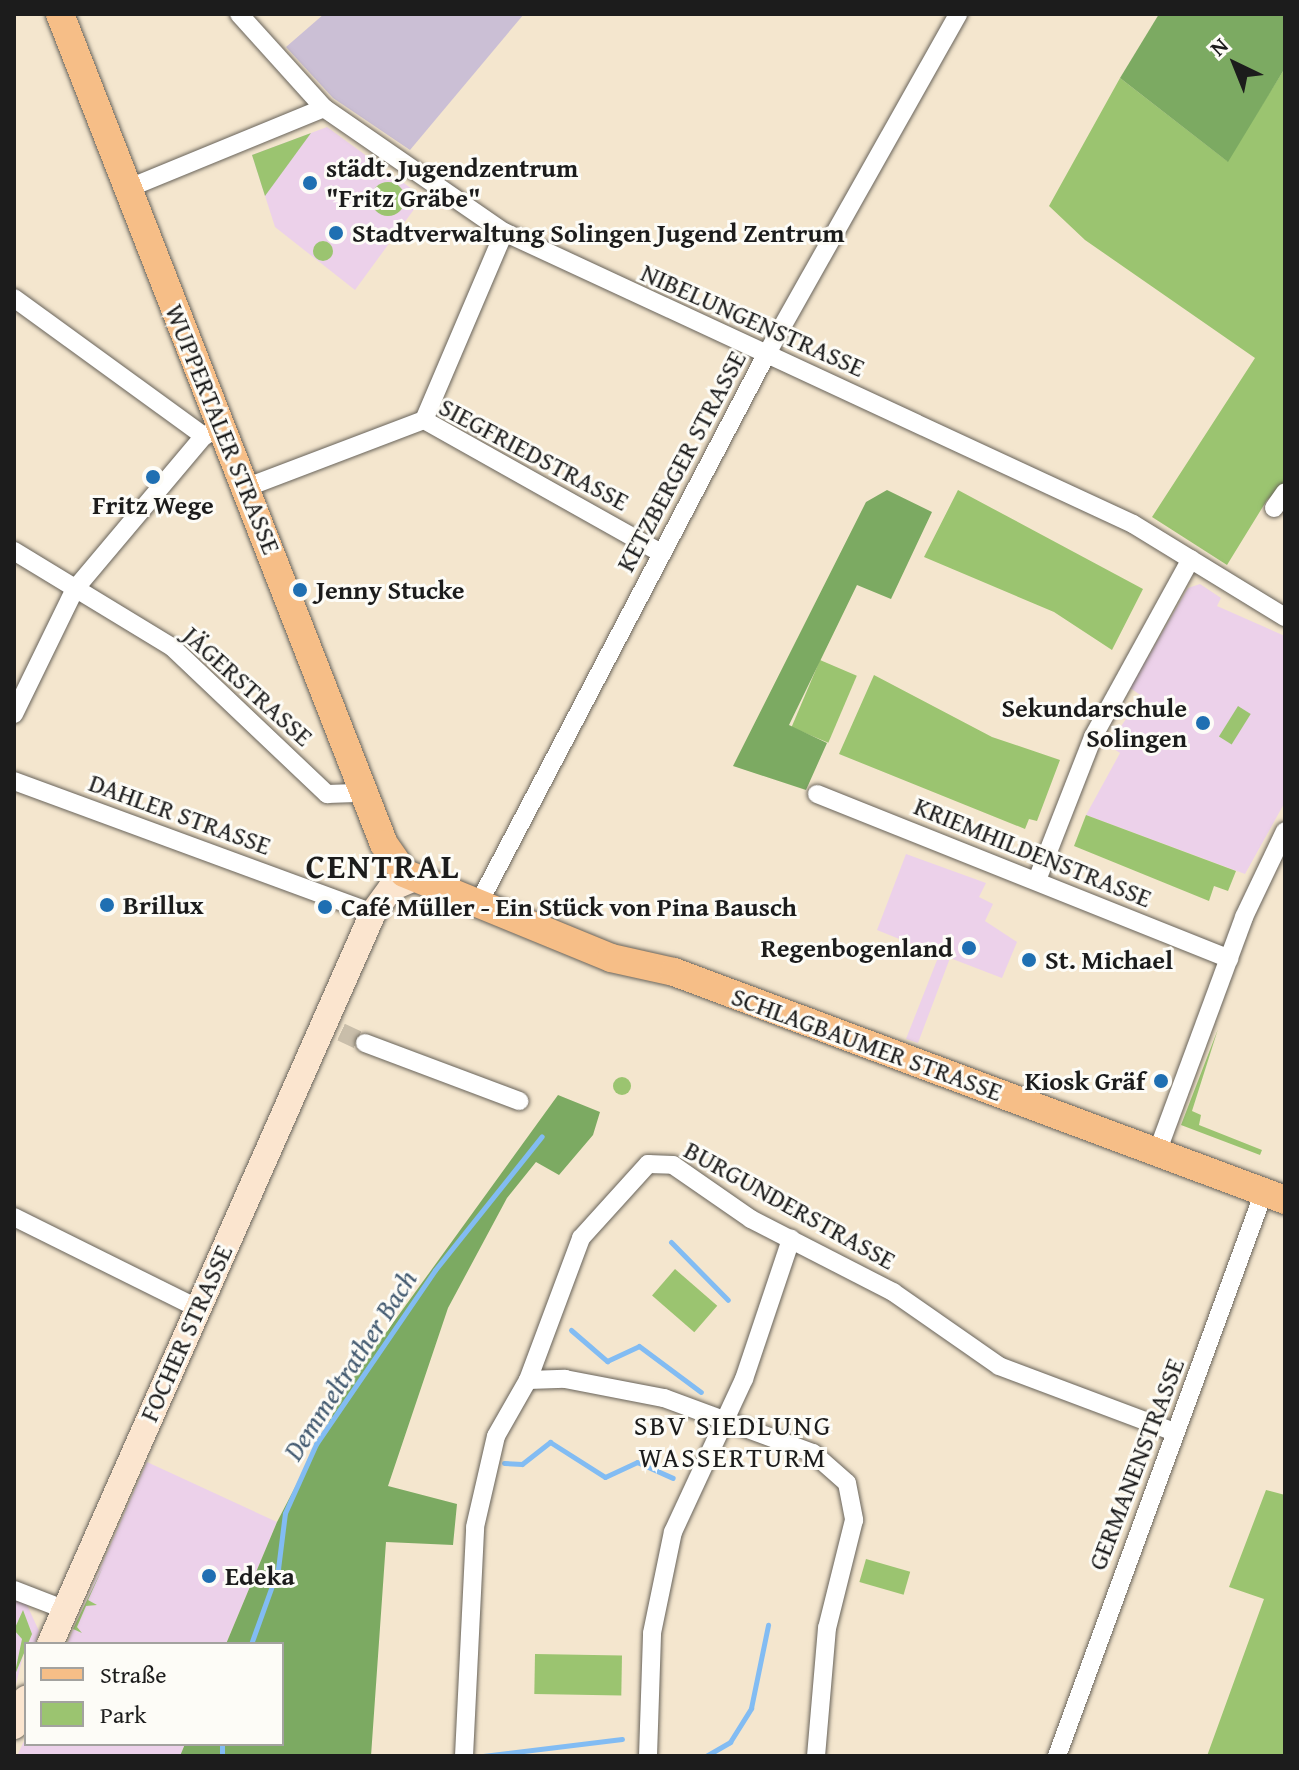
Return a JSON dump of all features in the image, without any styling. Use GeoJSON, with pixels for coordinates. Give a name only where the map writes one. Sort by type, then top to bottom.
{"type":"FeatureCollection","features":[{"type":"Feature","properties":{"kind":"main road","name":"WUPPERTALER STRASSE"},"geometry":{"type":"LineString","coordinates":[[60,14],[129,188],[212,432],[245,488],[384,844]]}},
{"type":"Feature","properties":{"kind":"main road","name":"SCHLAGBAUMER STRASSE"},"geometry":{"type":"LineString","coordinates":[[384,844],[426,878],[611,958],[674,972]]}},
{"type":"Feature","properties":{"kind":"main road","name":"FOCHER STRASSE"},"geometry":{"type":"LineString","coordinates":[[51,1642],[197,1308],[333,1028],[376,907],[384,844]]}},
{"type":"Feature","properties":{"kind":"main road","name":"SCHLAGBAUMER STRASSE"},"geometry":{"type":"LineString","coordinates":[[426,878],[488,884],[674,972],[1275,1196]]}},
{"type":"Feature","properties":{"kind":"main road"},"geometry":{"type":"LineString","coordinates":[[376,907],[426,878]]}},
{"type":"Feature","properties":{"kind":"main road"},"geometry":{"type":"LineString","coordinates":[[14,1726],[24,1704]]}},
{"type":"Feature","properties":{"kind":"street","name":"NIBELUNGENSTRASSE"},"geometry":{"type":"LineString","coordinates":[[239,14],[324,108],[504,232],[765,357],[1029,474],[1191,559],[1285,617]]}},
{"type":"Feature","properties":{"kind":"street","name":"KETZBERGER STRASSE"},"geometry":{"type":"LineString","coordinates":[[488,884],[765,357],[958,14]]}},
{"type":"Feature","properties":{"kind":"street"},"geometry":{"type":"LineString","coordinates":[[129,188],[324,108]]}},
{"type":"Feature","properties":{"kind":"street"},"geometry":{"type":"LineString","coordinates":[[424,420],[504,232]]}},
{"type":"Feature","properties":{"kind":"street"},"geometry":{"type":"LineString","coordinates":[[14,298],[212,432],[75,589],[14,714]]}},
{"type":"Feature","properties":{"kind":"street","name":"SIEGFRIEDSTRASSE"},"geometry":{"type":"LineString","coordinates":[[245,488],[424,420],[661,553]]}},
{"type":"Feature","properties":{"kind":"street","name":"JÄGERSTRASSE"},"geometry":{"type":"LineString","coordinates":[[14,551],[172,647],[327,794],[364,793]]}},
{"type":"Feature","properties":{"kind":"street"},"geometry":{"type":"LineString","coordinates":[[1037,880],[1098,725],[1191,559]]}},
{"type":"Feature","properties":{"kind":"street","name":"DAHLER STRASSE"},"geometry":{"type":"LineString","coordinates":[[14,781],[376,907]]}},
{"type":"Feature","properties":{"kind":"street","name":"KRIEMHILDENSTRASSE"},"geometry":{"type":"LineString","coordinates":[[817,794],[1229,959]]}},
{"type":"Feature","properties":{"kind":"street"},"geometry":{"type":"LineString","coordinates":[[1158,1150],[1229,959],[1285,831]]}},
{"type":"Feature","properties":{"kind":"street"},"geometry":{"type":"LineString","coordinates":[[365,1043],[519,1101]]}},
{"type":"Feature","properties":{"kind":"street","name":"BURGUNDERSTRASSE"},"geometry":{"type":"LineString","coordinates":[[464,1756],[479,1500],[500,1425],[528,1380],[581,1238],[648,1164],[673,1165],[791,1239],[893,1292],[987,1360],[1175,1432]]}},
{"type":"Feature","properties":{"kind":"street","name":"GERMANENSTRASSE"},"geometry":{"type":"LineString","coordinates":[[1057,1756],[1175,1432],[1275,1196]]}},
{"type":"Feature","properties":{"kind":"street"},"geometry":{"type":"LineString","coordinates":[[14,1217],[197,1308]]}},
{"type":"Feature","properties":{"kind":"street"},"geometry":{"type":"LineString","coordinates":[[648,1756],[646,1697],[659,1585],[682,1508],[725,1419],[791,1239]]}},
{"type":"Feature","properties":{"kind":"street"},"geometry":{"type":"LineString","coordinates":[[528,1380],[619,1386],[725,1419],[831,1465],[854,1505],[848,1559],[827,1628],[816,1756]]}},
{"type":"Feature","properties":{"kind":"street"},"geometry":{"type":"LineString","coordinates":[[14,1590],[66,1610]]}},
{"type":"Feature","properties":{"kind":"shaded area"},"geometry":{"type":"Polygon","coordinates":[[[324,14],[524,14],[410,150],[333,98],[286,47],[324,14]]]}},
{"type":"Feature","properties":{"kind":"shaded area"},"geometry":{"type":"Polygon","coordinates":[[[327,127],[423,197],[355,290],[275,227],[252,155],[327,127]]]}},
{"type":"Feature","properties":{"kind":"shaded area","name":"Sekundarschule Solingen"},"geometry":{"type":"Polygon","coordinates":[[[1200,584],[1221,598],[1217,606],[1285,636],[1285,802],[1245,874],[1086,815],[1120,753],[1108,745],[1142,696],[1130,688],[1188,588],[1200,584]]]}},
{"type":"Feature","properties":{"kind":"shaded area","name":"Regenbogenland"},"geometry":{"type":"Polygon","coordinates":[[[906,854],[986,883],[979,897],[993,904],[985,921],[1017,942],[1002,978],[950,958],[918,1043],[906,1039],[939,955],[877,930],[906,854]]]}},
{"type":"Feature","properties":{"kind":"shaded area"},"geometry":{"type":"Polygon","coordinates":[[[147,1462],[277,1522],[227,1642],[68,1642],[147,1462]]]}},
{"type":"Feature","properties":{"kind":"shaded area"},"geometry":{"type":"Polygon","coordinates":[[[14,1598],[27,1605],[39,1631],[36,1642],[24,1642],[14,1692],[14,1598]]]}},
{"type":"Feature","properties":{"kind":"shaded area"},"geometry":{"type":"Polygon","coordinates":[[[24,1741],[24,1746],[184,1746],[180,1756],[17,1756],[24,1741]]]}},
{"type":"Feature","properties":{"kind":"green space"},"geometry":{"type":"Polygon","coordinates":[[[1159,14],[1285,14],[1285,68],[1228,162],[1120,78],[1159,14]]]}},
{"type":"Feature","properties":{"kind":"green space"},"geometry":{"type":"Polygon","coordinates":[[[1285,68],[1285,485],[1267,500],[1227,565],[1152,517],[1255,358],[1085,240],[1049,206],[1120,78],[1227,161],[1285,68]]]}},
{"type":"Feature","properties":{"kind":"green space"},"geometry":{"type":"Polygon","coordinates":[[[311,133],[265,196],[252,155],[311,133]]]}},
{"type":"Feature","properties":{"kind":"green space"},"geometry":{"type":"Polygon","coordinates":[[[388,182],[400,187],[405,199],[400,211],[388,216],[376,211],[371,199],[376,187],[388,182]]]}},
{"type":"Feature","properties":{"kind":"green space"},"geometry":{"type":"Polygon","coordinates":[[[319,241],[327,241],[333,251],[327,261],[319,261],[313,255],[313,247],[319,241]]]}},
{"type":"Feature","properties":{"kind":"green space"},"geometry":{"type":"Polygon","coordinates":[[[887,490],[932,512],[891,599],[857,585],[789,725],[827,743],[806,790],[733,766],[866,502],[887,490]]]}},
{"type":"Feature","properties":{"kind":"green space"},"geometry":{"type":"Polygon","coordinates":[[[958,490],[1143,589],[1112,650],[1054,612],[924,557],[958,490]]]}},
{"type":"Feature","properties":{"kind":"green space"},"geometry":{"type":"Polygon","coordinates":[[[820,660],[857,676],[828,743],[791,727],[820,660]]]}},
{"type":"Feature","properties":{"kind":"green space"},"geometry":{"type":"Polygon","coordinates":[[[874,675],[992,737],[1060,760],[1037,821],[1029,819],[1025,829],[839,754],[874,675]]]}},
{"type":"Feature","properties":{"kind":"green space"},"geometry":{"type":"Polygon","coordinates":[[[1238,706],[1251,714],[1232,744],[1219,737],[1238,706]]]}},
{"type":"Feature","properties":{"kind":"green space"},"geometry":{"type":"Polygon","coordinates":[[[1086,815],[1236,871],[1228,891],[1214,886],[1209,901],[1074,846],[1086,815]]]}},
{"type":"Feature","properties":{"kind":"green space"},"geometry":{"type":"Polygon","coordinates":[[[1218,1029],[1192,1111],[1201,1115],[1199,1125],[1262,1150],[1260,1155],[1181,1125],[1218,1029]]]}},
{"type":"Feature","properties":{"kind":"green space"},"geometry":{"type":"Polygon","coordinates":[[[618,1077],[626,1077],[631,1086],[629,1093],[618,1095],[613,1090],[613,1082],[618,1077]]]}},
{"type":"Feature","properties":{"kind":"green space"},"geometry":{"type":"Polygon","coordinates":[[[558,1095],[600,1112],[593,1135],[559,1175],[536,1162],[507,1198],[448,1308],[388,1486],[457,1504],[453,1545],[386,1542],[371,1756],[180,1756],[184,1746],[284,1746],[284,1642],[227,1642],[277,1522],[348,1385],[558,1095]]]}},
{"type":"Feature","properties":{"kind":"green space"},"geometry":{"type":"Polygon","coordinates":[[[675,1269],[717,1306],[694,1332],[652,1295],[675,1269]]]}},
{"type":"Feature","properties":{"kind":"green space"},"geometry":{"type":"Polygon","coordinates":[[[1266,1490],[1285,1495],[1285,1756],[1207,1756],[1264,1599],[1229,1587],[1266,1490]]]}},
{"type":"Feature","properties":{"kind":"green space"},"geometry":{"type":"Polygon","coordinates":[[[866,1559],[910,1572],[904,1595],[859,1582],[866,1559]]]}},
{"type":"Feature","properties":{"kind":"green space"},"geometry":{"type":"Polygon","coordinates":[[[103,1567],[88,1600],[97,1605],[86,1606],[77,1627],[82,1633],[73,1629],[103,1567]]]}},
{"type":"Feature","properties":{"kind":"green space"},"geometry":{"type":"Polygon","coordinates":[[[23,1610],[32,1634],[29,1642],[24,1642],[24,1653],[14,1677],[22,1639],[14,1630],[23,1610]]]}},
{"type":"Feature","properties":{"kind":"green space"},"geometry":{"type":"Polygon","coordinates":[[[535,1654],[622,1656],[621,1696],[534,1694],[535,1654]]]}},
{"type":"Feature","properties":{"kind":"waterway","name":"Demmeltrather Bach"},"geometry":{"type":"LineString","coordinates":[[252,1642],[278,1569],[285,1513],[316,1444],[435,1270],[542,1136]]}},
{"type":"Feature","properties":{"kind":"waterway"},"geometry":{"type":"LineString","coordinates":[[671,1242],[728,1300]]}},
{"type":"Feature","properties":{"kind":"waterway"},"geometry":{"type":"LineString","coordinates":[[571,1330],[607,1361],[639,1346],[701,1392]]}},
{"type":"Feature","properties":{"kind":"waterway"},"geometry":{"type":"LineString","coordinates":[[504,1463],[522,1464],[550,1442],[605,1477],[637,1462],[673,1478]]}},
{"type":"Feature","properties":{"kind":"waterway"},"geometry":{"type":"LineString","coordinates":[[706,1756],[730,1742],[751,1708],[768,1625]]}},
{"type":"Feature","properties":{"kind":"waterway"},"geometry":{"type":"LineString","coordinates":[[483,1756],[622,1739]]}},
{"type":"Feature","properties":{"kind":"waterway","name":"Demmeltrather Bach"},"geometry":{"type":"LineString","coordinates":[[222,1746],[222,1756]]}},
{"type":"Feature","properties":{"kind":"tunnel"},"geometry":{"type":"LineString","coordinates":[[341,1032],[365,1043]]}},
{"type":"Feature","properties":{"kind":"place","name":"städt. Jugendzentrum \"Fritz Gräbe\""},"geometry":{"type":"Point","coordinates":[310,183]}},
{"type":"Feature","properties":{"kind":"place","name":"Stadtverwaltung Solingen Jugend Zentrum"},"geometry":{"type":"Point","coordinates":[336,233]}},
{"type":"Feature","properties":{"kind":"place","name":"Fritz Wege"},"geometry":{"type":"Point","coordinates":[153,477]}},
{"type":"Feature","properties":{"kind":"place","name":"Jenny Stucke"},"geometry":{"type":"Point","coordinates":[300,590]}},
{"type":"Feature","properties":{"kind":"place","name":"Sekundarschule Solingen"},"geometry":{"type":"Point","coordinates":[1203,723]}},
{"type":"Feature","properties":{"kind":"place","name":"Brillux"},"geometry":{"type":"Point","coordinates":[107,905]}},
{"type":"Feature","properties":{"kind":"place","name":"Café Müller - Ein Stück von Pina Bausch"},"geometry":{"type":"Point","coordinates":[325,907]}},
{"type":"Feature","properties":{"kind":"place","name":"Regenbogenland"},"geometry":{"type":"Point","coordinates":[969,948]}},
{"type":"Feature","properties":{"kind":"place","name":"St. Michael"},"geometry":{"type":"Point","coordinates":[1029,960]}},
{"type":"Feature","properties":{"kind":"place","name":"Kiosk Gräf"},"geometry":{"type":"Point","coordinates":[1161,1081]}},
{"type":"Feature","properties":{"kind":"place","name":"Edeka"},"geometry":{"type":"Point","coordinates":[209,1576]}},
{"type":"Feature","properties":{"kind":"district","name":"CENTRAL"},"geometry":{"type":"Point","coordinates":[383,866]}},
{"type":"Feature","properties":{"kind":"district","name":"SBV SIEDLUNG WASSERTURM"},"geometry":{"type":"Point","coordinates":[733,1441]}}]}
